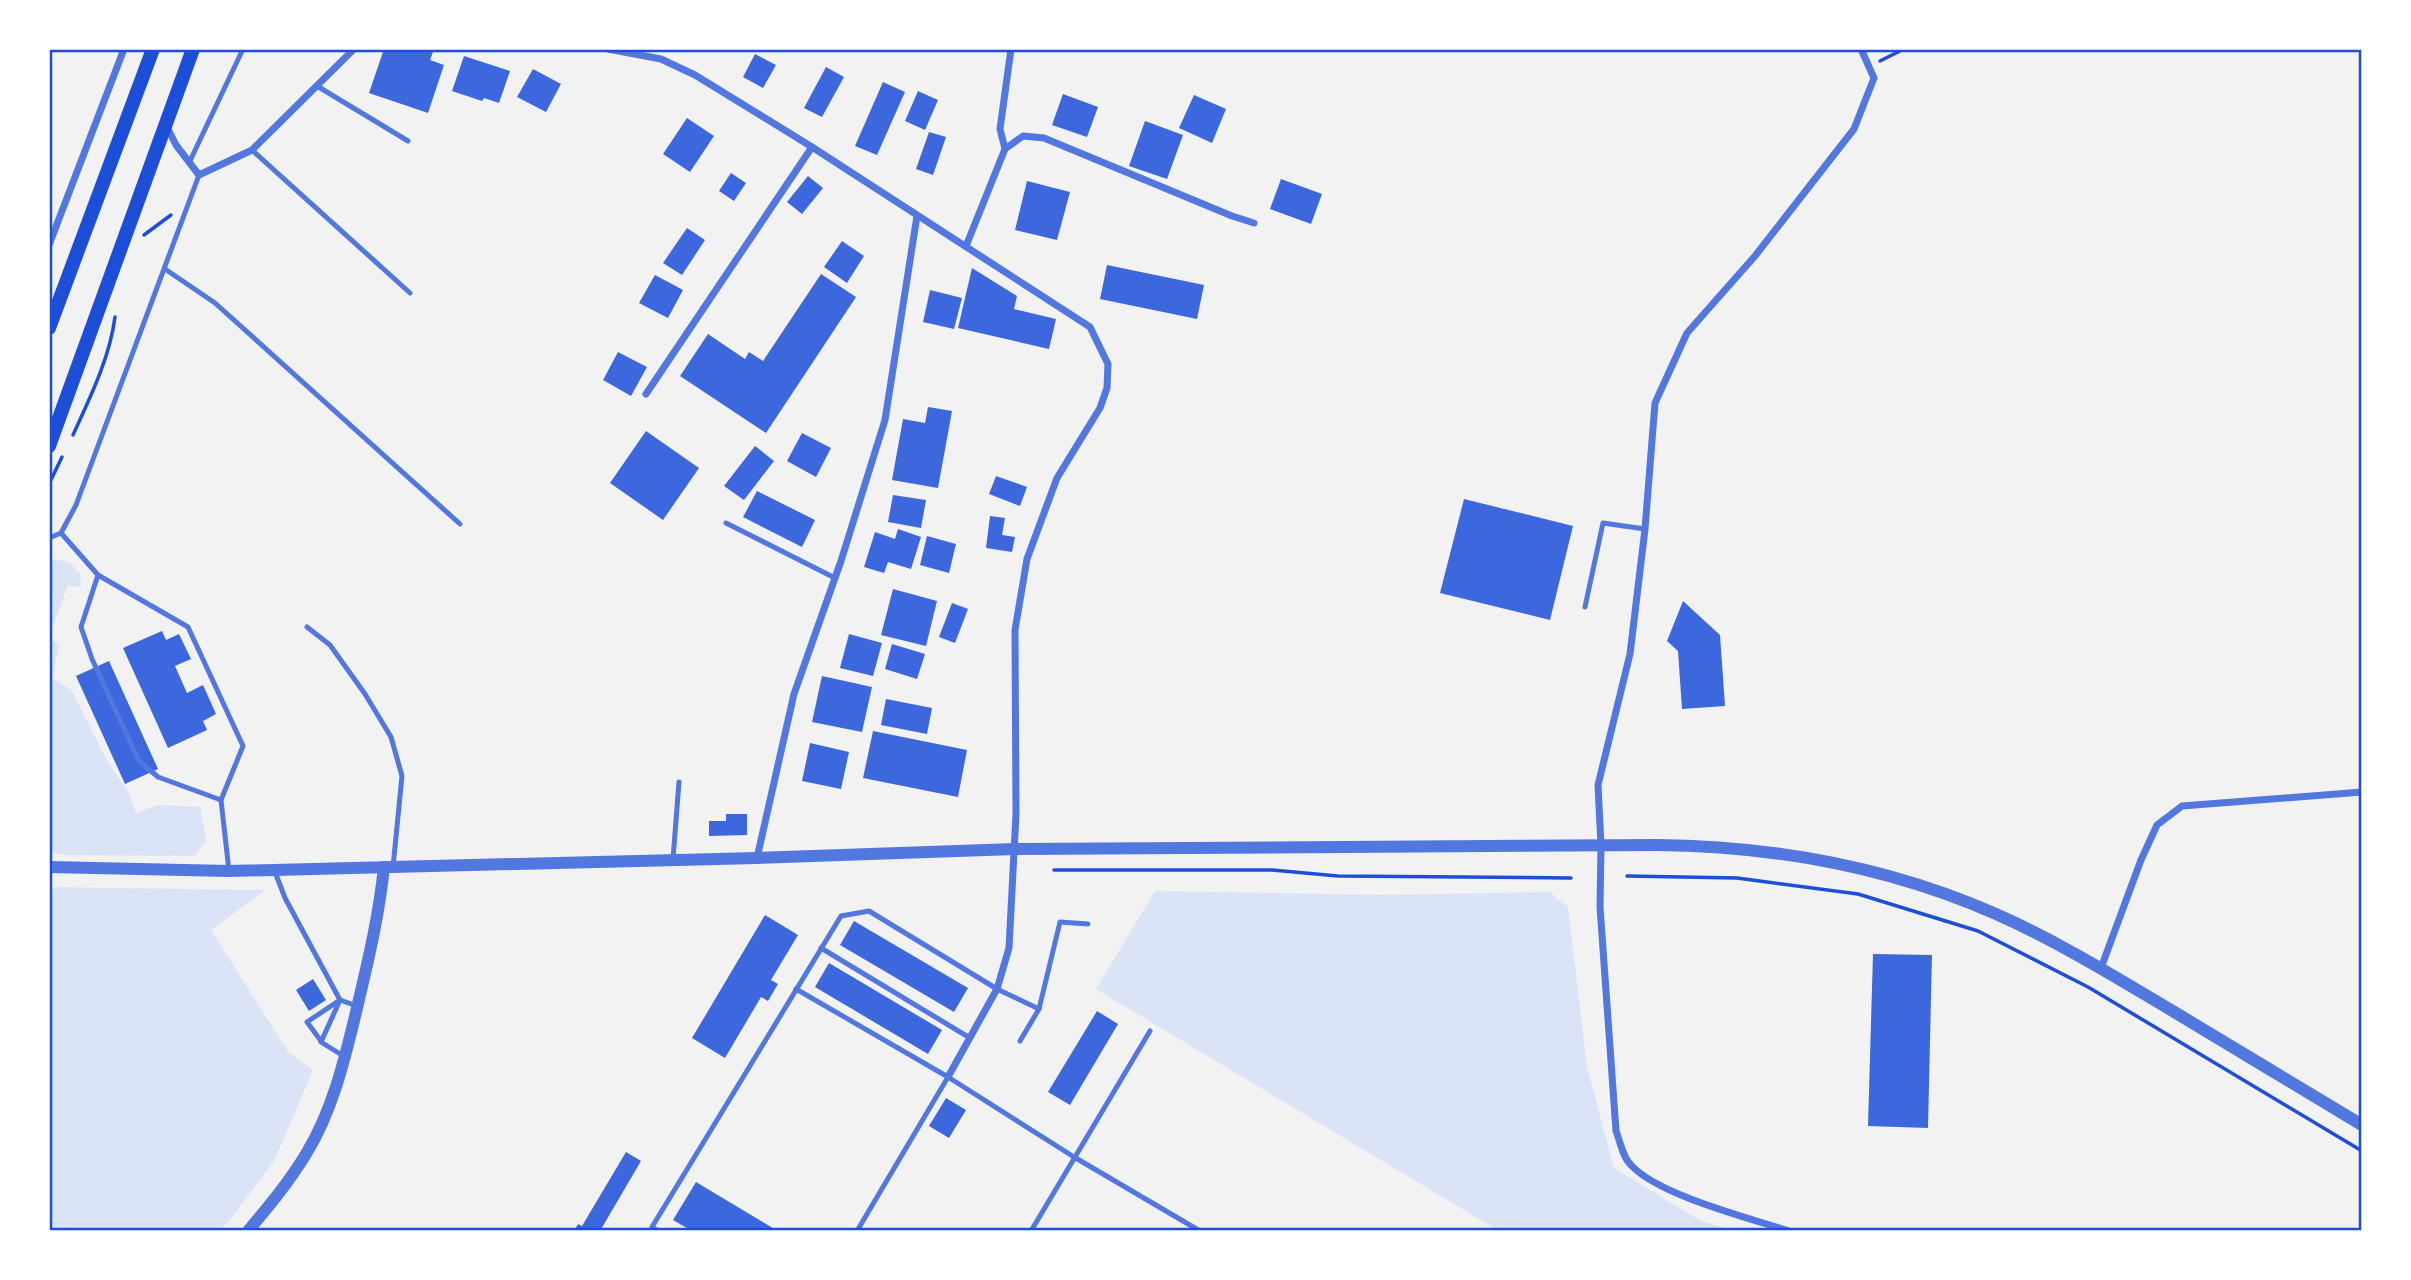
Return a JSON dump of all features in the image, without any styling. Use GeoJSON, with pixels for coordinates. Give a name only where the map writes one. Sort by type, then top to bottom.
{"type":"FeatureCollection","features":[{"type":"Feature","properties":{"kind":"main road"},"geometry":{"type":"LineString","coordinates":[[49,328],[153,49]]}},
{"type":"Feature","properties":{"kind":"main road"},"geometry":{"type":"LineString","coordinates":[[49,446],[193,49]]}},
{"type":"Feature","properties":{"kind":"street"},"geometry":{"type":"LineString","coordinates":[[49,245],[124,49]]}},
{"type":"Feature","properties":{"kind":"street"},"geometry":{"type":"LineString","coordinates":[[165,123],[188,164],[199,175],[252,150],[354,49]]}},
{"type":"Feature","properties":{"kind":"street"},"geometry":{"type":"LineString","coordinates":[[608,49],[660,59],[695,75],[812,148],[1090,327],[1108,364],[1107,388],[1100,408],[1057,478],[1027,559],[1015,629],[1015,849],[1009,948],[997,989],[948,1077]]}},
{"type":"Feature","properties":{"kind":"street"},"geometry":{"type":"LineString","coordinates":[[1005,149],[1000,129],[1011,49]]}},
{"type":"Feature","properties":{"kind":"street"},"geometry":{"type":"LineString","coordinates":[[1789,1231],[1700,1202],[1652,1181],[1629,1164],[1616,1131],[1600,907],[1598,785],[1630,654],[1656,403],[1687,333],[1755,256],[1854,130],[1874,78],[1861,49]]}},
{"type":"Feature","properties":{"kind":"street"},"geometry":{"type":"LineString","coordinates":[[966,246],[1005,149],[1023,136],[1044,138],[1231,216],[1254,223]]}},
{"type":"Feature","properties":{"kind":"street"},"geometry":{"type":"LineString","coordinates":[[646,394],[812,148]]}},
{"type":"Feature","properties":{"kind":"street"},"geometry":{"type":"LineString","coordinates":[[757,858],[794,694],[835,578],[885,420],[917,216]]}},
{"type":"Feature","properties":{"kind":"street"},"geometry":{"type":"LineString","coordinates":[[2101,968],[2141,860],[2157,825],[2182,806],[2362,792]]}},
{"type":"Feature","properties":{"kind":"street"},"geometry":{"type":"LineString","coordinates":[[49,867],[229,871],[1015,849],[1693,845],[1767,851],[1858,868],[1937,891],[2003,917],[2101,968],[2362,1125]]}},
{"type":"Feature","properties":{"kind":"street"},"geometry":{"type":"LineString","coordinates":[[248,1231],[278,1196],[307,1152],[327,1110],[345,1057],[389,867]]}},
{"type":"Feature","properties":{"kind":"lane"},"geometry":{"type":"LineString","coordinates":[[188,164],[243,49]]}},
{"type":"Feature","properties":{"kind":"lane"},"geometry":{"type":"LineString","coordinates":[[317,86],[408,141]]}},
{"type":"Feature","properties":{"kind":"lane"},"geometry":{"type":"LineString","coordinates":[[252,150],[410,293]]}},
{"type":"Feature","properties":{"kind":"lane"},"geometry":{"type":"LineString","coordinates":[[49,538],[61,533],[88,476],[199,175]]}},
{"type":"Feature","properties":{"kind":"lane"},"geometry":{"type":"LineString","coordinates":[[165,270],[215,303],[460,524]]}},
{"type":"Feature","properties":{"kind":"lane"},"geometry":{"type":"LineString","coordinates":[[726,523],[835,578]]}},
{"type":"Feature","properties":{"kind":"lane"},"geometry":{"type":"LineString","coordinates":[[1584,607],[1603,523],[1645,529]]}},
{"type":"Feature","properties":{"kind":"lane"},"geometry":{"type":"LineString","coordinates":[[61,533],[98,575],[188,627],[243,746],[221,800],[229,871]]}},
{"type":"Feature","properties":{"kind":"lane"},"geometry":{"type":"LineString","coordinates":[[98,575],[81,627],[92,659],[139,761],[158,778],[221,800]]}},
{"type":"Feature","properties":{"kind":"lane"},"geometry":{"type":"LineString","coordinates":[[307,626],[330,645],[391,737],[402,776],[389,867]]}},
{"type":"Feature","properties":{"kind":"lane"},"geometry":{"type":"LineString","coordinates":[[674,859],[679,782]]}},
{"type":"Feature","properties":{"kind":"lane"},"geometry":{"type":"LineString","coordinates":[[274,869],[285,898],[340,1000],[357,1006]]}},
{"type":"Feature","properties":{"kind":"lane"},"geometry":{"type":"LineString","coordinates":[[658,1231],[652,1227],[841,916],[869,911],[997,989],[1039,1009]]}},
{"type":"Feature","properties":{"kind":"lane"},"geometry":{"type":"LineString","coordinates":[[1020,1041],[1039,1009],[1059,922],[1088,924]]}},
{"type":"Feature","properties":{"kind":"lane"},"geometry":{"type":"LineString","coordinates":[[821,948],[970,1038]]}},
{"type":"Feature","properties":{"kind":"lane"},"geometry":{"type":"LineString","coordinates":[[796,989],[948,1077],[1074,1157],[1200,1231]]}},
{"type":"Feature","properties":{"kind":"lane"},"geometry":{"type":"LineString","coordinates":[[321,1042],[340,1000]]}},
{"type":"Feature","properties":{"kind":"lane"},"geometry":{"type":"LineString","coordinates":[[340,1000],[307,1022],[321,1042],[345,1057]]}},
{"type":"Feature","properties":{"kind":"lane"},"geometry":{"type":"LineString","coordinates":[[1031,1231],[1150,1031]]}},
{"type":"Feature","properties":{"kind":"lane"},"geometry":{"type":"LineString","coordinates":[[857,1231],[948,1077]]}},
{"type":"Feature","properties":{"kind":"path"},"geometry":{"type":"LineString","coordinates":[[1869,67],[1904,49]]}},
{"type":"Feature","properties":{"kind":"path"},"geometry":{"type":"LineString","coordinates":[[141,237],[189,202]]}},
{"type":"Feature","properties":{"kind":"path"},"geometry":{"type":"LineString","coordinates":[[72,437],[89,401],[109,342],[117,306]]}},
{"type":"Feature","properties":{"kind":"path"},"geometry":{"type":"LineString","coordinates":[[49,484],[66,448]]}},
{"type":"Feature","properties":{"kind":"path"},"geometry":{"type":"LineString","coordinates":[[1054,870],[1272,870],[1338,876],[1572,878]]}},
{"type":"Feature","properties":{"kind":"path"},"geometry":{"type":"LineString","coordinates":[[1627,876],[1737,878],[1858,894],[1978,931],[2088,987],[2362,1151]]}},
{"type":"Feature","properties":{"kind":"shaded area"},"geometry":{"type":"Polygon","coordinates":[[[49,561],[69,562],[80,573],[81,588],[68,585],[49,638],[49,561]]]}},
{"type":"Feature","properties":{"kind":"shaded area"},"geometry":{"type":"Polygon","coordinates":[[[49,639],[59,644],[53,678],[72,691],[106,759],[129,793],[136,813],[158,805],[200,807],[206,840],[195,856],[65,855],[49,852],[49,639]]]}},
{"type":"Feature","properties":{"kind":"shaded area"},"geometry":{"type":"Polygon","coordinates":[[[49,887],[265,890],[211,930],[289,1053],[313,1070],[274,1161],[228,1222],[218,1231],[49,1231],[49,887]]]}},
{"type":"Feature","properties":{"kind":"shaded area"},"geometry":{"type":"Polygon","coordinates":[[[1155,891],[1380,895],[1550,892],[1568,907],[1587,1067],[1614,1168],[1701,1221],[1736,1231],[1499,1231],[1096,989],[1155,891]]]}},
{"type":"Feature","properties":{"kind":"building"},"geometry":{"type":"Polygon","coordinates":[[[384,49],[434,49],[430,60],[444,65],[428,113],[369,93],[384,49]]]}},
{"type":"Feature","properties":{"kind":"building"},"geometry":{"type":"Polygon","coordinates":[[[755,54],[776,65],[763,88],[743,77],[755,54]]]}},
{"type":"Feature","properties":{"kind":"building"},"geometry":{"type":"Polygon","coordinates":[[[464,56],[510,71],[499,103],[484,98],[482,101],[452,91],[464,56]]]}},
{"type":"Feature","properties":{"kind":"building"},"geometry":{"type":"Polygon","coordinates":[[[826,67],[844,77],[822,117],[804,108],[826,67]]]}},
{"type":"Feature","properties":{"kind":"building"},"geometry":{"type":"Polygon","coordinates":[[[533,69],[561,84],[546,112],[517,97],[533,69]]]}},
{"type":"Feature","properties":{"kind":"building"},"geometry":{"type":"Polygon","coordinates":[[[883,82],[905,92],[877,155],[855,146],[883,82]]]}},
{"type":"Feature","properties":{"kind":"building"},"geometry":{"type":"Polygon","coordinates":[[[918,91],[938,100],[925,130],[905,121],[918,91]]]}},
{"type":"Feature","properties":{"kind":"building"},"geometry":{"type":"Polygon","coordinates":[[[1063,94],[1098,107],[1087,137],[1052,125],[1063,94]]]}},
{"type":"Feature","properties":{"kind":"building"},"geometry":{"type":"Polygon","coordinates":[[[1194,95],[1226,109],[1212,143],[1179,128],[1194,95]]]}},
{"type":"Feature","properties":{"kind":"building"},"geometry":{"type":"Polygon","coordinates":[[[687,118],[714,136],[690,172],[663,154],[687,118]]]}},
{"type":"Feature","properties":{"kind":"building"},"geometry":{"type":"Polygon","coordinates":[[[1145,121],[1183,135],[1167,179],[1129,166],[1145,121]]]}},
{"type":"Feature","properties":{"kind":"building"},"geometry":{"type":"Polygon","coordinates":[[[929,132],[946,137],[933,175],[916,169],[929,132]]]}},
{"type":"Feature","properties":{"kind":"building"},"geometry":{"type":"Polygon","coordinates":[[[731,173],[746,183],[734,201],[719,191],[731,173]]]}},
{"type":"Feature","properties":{"kind":"building"},"geometry":{"type":"Polygon","coordinates":[[[808,176],[823,188],[802,214],[787,202],[808,176]]]}},
{"type":"Feature","properties":{"kind":"building"},"geometry":{"type":"Polygon","coordinates":[[[1281,179],[1322,194],[1311,224],[1270,209],[1281,179]]]}},
{"type":"Feature","properties":{"kind":"building"},"geometry":{"type":"Polygon","coordinates":[[[1027,181],[1070,192],[1057,240],[1015,230],[1027,181]]]}},
{"type":"Feature","properties":{"kind":"building"},"geometry":{"type":"Polygon","coordinates":[[[687,228],[705,240],[682,275],[663,263],[687,228]]]}},
{"type":"Feature","properties":{"kind":"building"},"geometry":{"type":"Polygon","coordinates":[[[842,241],[864,256],[847,283],[824,267],[842,241]]]}},
{"type":"Feature","properties":{"kind":"building"},"geometry":{"type":"Polygon","coordinates":[[[1107,265],[1204,285],[1197,319],[1100,299],[1107,265]]]}},
{"type":"Feature","properties":{"kind":"building"},"geometry":{"type":"Polygon","coordinates":[[[972,268],[1017,296],[1014,309],[1056,319],[1049,349],[958,328],[972,268]]]}},
{"type":"Feature","properties":{"kind":"building"},"geometry":{"type":"Polygon","coordinates":[[[821,274],[856,297],[766,433],[680,376],[708,334],[745,359],[749,352],[763,361],[821,274]]]}},
{"type":"Feature","properties":{"kind":"building"},"geometry":{"type":"Polygon","coordinates":[[[655,275],[683,290],[668,318],[639,303],[655,275]]]}},
{"type":"Feature","properties":{"kind":"building"},"geometry":{"type":"Polygon","coordinates":[[[930,290],[962,298],[954,329],[923,322],[930,290]]]}},
{"type":"Feature","properties":{"kind":"building"},"geometry":{"type":"Polygon","coordinates":[[[618,352],[647,367],[631,396],[603,380],[618,352]]]}},
{"type":"Feature","properties":{"kind":"building"},"geometry":{"type":"Polygon","coordinates":[[[928,407],[952,411],[938,488],[892,480],[903,419],[925,423],[928,407]]]}},
{"type":"Feature","properties":{"kind":"building"},"geometry":{"type":"Polygon","coordinates":[[[646,431],[699,468],[663,520],[610,483],[646,431]]]}},
{"type":"Feature","properties":{"kind":"building"},"geometry":{"type":"Polygon","coordinates":[[[802,433],[831,448],[816,477],[787,461],[802,433]]]}},
{"type":"Feature","properties":{"kind":"building"},"geometry":{"type":"Polygon","coordinates":[[[755,446],[774,461],[744,500],[724,486],[755,446]]]}},
{"type":"Feature","properties":{"kind":"building"},"geometry":{"type":"Polygon","coordinates":[[[996,476],[1027,487],[1020,506],[989,494],[996,476]]]}},
{"type":"Feature","properties":{"kind":"building"},"geometry":{"type":"Polygon","coordinates":[[[757,491],[815,520],[802,547],[743,517],[757,491]]]}},
{"type":"Feature","properties":{"kind":"building"},"geometry":{"type":"Polygon","coordinates":[[[893,495],[926,500],[921,528],[888,522],[893,495]]]}},
{"type":"Feature","properties":{"kind":"building"},"geometry":{"type":"Polygon","coordinates":[[[1464,499],[1573,526],[1550,620],[1440,593],[1464,499]]]}},
{"type":"Feature","properties":{"kind":"building"},"geometry":{"type":"Polygon","coordinates":[[[990,516],[1005,518],[1002,535],[1015,537],[1012,552],[986,548],[990,516]]]}},
{"type":"Feature","properties":{"kind":"building"},"geometry":{"type":"Polygon","coordinates":[[[898,529],[921,537],[911,569],[888,562],[884,573],[864,567],[875,532],[895,539],[898,529]]]}},
{"type":"Feature","properties":{"kind":"building"},"geometry":{"type":"Polygon","coordinates":[[[927,536],[956,544],[949,573],[920,565],[927,536]]]}},
{"type":"Feature","properties":{"kind":"building"},"geometry":{"type":"Polygon","coordinates":[[[893,589],[937,601],[926,646],[881,635],[893,589]]]}},
{"type":"Feature","properties":{"kind":"building"},"geometry":{"type":"Polygon","coordinates":[[[1683,601],[1720,635],[1725,706],[1682,709],[1678,651],[1667,641],[1683,601]]]}},
{"type":"Feature","properties":{"kind":"building"},"geometry":{"type":"Polygon","coordinates":[[[952,603],[968,609],[955,643],[939,637],[952,603]]]}},
{"type":"Feature","properties":{"kind":"building"},"geometry":{"type":"Polygon","coordinates":[[[162,631],[166,640],[179,634],[191,659],[175,666],[187,693],[203,685],[216,714],[203,721],[207,730],[168,748],[123,648],[162,631]]]}},
{"type":"Feature","properties":{"kind":"building"},"geometry":{"type":"Polygon","coordinates":[[[849,634],[882,643],[873,676],[840,668],[849,634]]]}},
{"type":"Feature","properties":{"kind":"building"},"geometry":{"type":"Polygon","coordinates":[[[892,644],[925,654],[917,679],[885,669],[892,644]]]}},
{"type":"Feature","properties":{"kind":"building"},"geometry":{"type":"Polygon","coordinates":[[[109,661],[158,769],[125,784],[76,676],[109,661]]]}},
{"type":"Feature","properties":{"kind":"building"},"geometry":{"type":"Polygon","coordinates":[[[822,676],[872,687],[862,732],[812,722],[822,676]]]}},
{"type":"Feature","properties":{"kind":"building"},"geometry":{"type":"Polygon","coordinates":[[[886,699],[932,708],[927,734],[881,725],[886,699]]]}},
{"type":"Feature","properties":{"kind":"building"},"geometry":{"type":"Polygon","coordinates":[[[873,731],[967,750],[958,797],[863,778],[873,731]]]}},
{"type":"Feature","properties":{"kind":"building"},"geometry":{"type":"Polygon","coordinates":[[[810,743],[849,752],[841,789],[802,781],[810,743]]]}},
{"type":"Feature","properties":{"kind":"building"},"geometry":{"type":"Polygon","coordinates":[[[726,814],[747,814],[747,835],[709,836],[709,821],[726,821],[726,814]]]}},
{"type":"Feature","properties":{"kind":"building"},"geometry":{"type":"Polygon","coordinates":[[[765,915],[798,935],[771,980],[778,984],[768,1001],[761,997],[725,1058],[692,1038],[765,915]]]}},
{"type":"Feature","properties":{"kind":"building"},"geometry":{"type":"Polygon","coordinates":[[[854,921],[968,988],[954,1012],[840,945],[854,921]]]}},
{"type":"Feature","properties":{"kind":"building"},"geometry":{"type":"Polygon","coordinates":[[[1873,954],[1932,955],[1928,1128],[1868,1126],[1873,954]]]}},
{"type":"Feature","properties":{"kind":"building"},"geometry":{"type":"Polygon","coordinates":[[[829,963],[942,1030],[928,1054],[815,987],[829,963]]]}},
{"type":"Feature","properties":{"kind":"building"},"geometry":{"type":"Polygon","coordinates":[[[313,979],[326,1000],[309,1011],[296,990],[313,979]]]}},
{"type":"Feature","properties":{"kind":"building"},"geometry":{"type":"Polygon","coordinates":[[[1097,1011],[1118,1024],[1070,1105],[1048,1092],[1097,1011]]]}},
{"type":"Feature","properties":{"kind":"building"},"geometry":{"type":"Polygon","coordinates":[[[946,1098],[966,1110],[949,1138],[929,1126],[946,1098]]]}},
{"type":"Feature","properties":{"kind":"building"},"geometry":{"type":"Polygon","coordinates":[[[626,1152],[641,1161],[600,1231],[574,1231],[578,1224],[582,1226],[626,1152]]]}},
{"type":"Feature","properties":{"kind":"building"},"geometry":{"type":"Polygon","coordinates":[[[696,1182],[778,1231],[692,1231],[673,1220],[696,1182]]]}}]}
